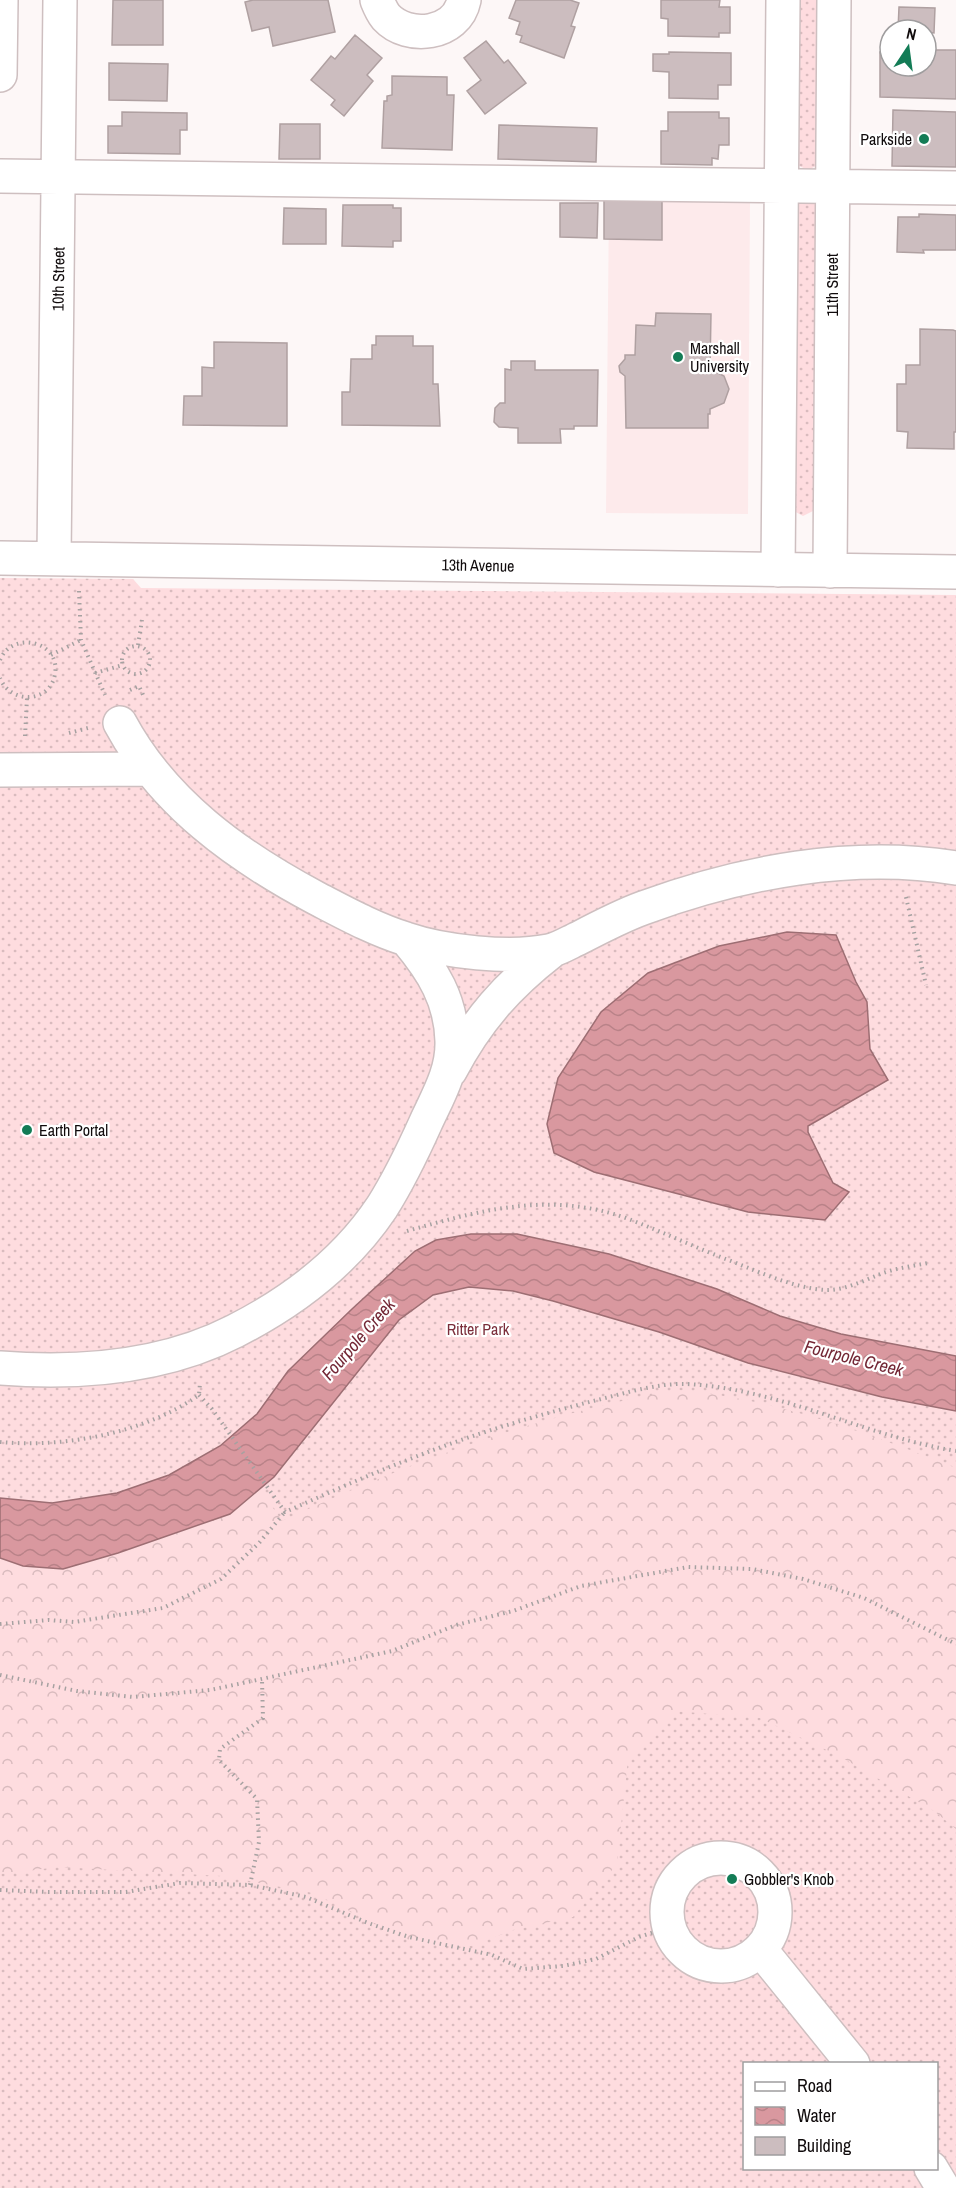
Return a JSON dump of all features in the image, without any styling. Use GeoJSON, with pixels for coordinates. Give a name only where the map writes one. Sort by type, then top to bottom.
{"type":"FeatureCollection","features":[{"type":"Feature","properties":{"kind":"street"},"geometry":{"type":"LineString","coordinates":[[0,75],[1,0]]}},
{"type":"Feature","properties":{"kind":"street","name":"10th Street"},"geometry":{"type":"LineString","coordinates":[[54,558],[60,0]]}},
{"type":"Feature","properties":{"kind":"street"},"geometry":{"type":"LineString","coordinates":[[376,0],[386,17],[400,27],[419,32],[439,30],[453,19],[464,0]]}},
{"type":"Feature","properties":{"kind":"street"},"geometry":{"type":"LineString","coordinates":[[778,570],[783,0]]}},
{"type":"Feature","properties":{"kind":"street","name":"11th Street"},"geometry":{"type":"LineString","coordinates":[[830,571],[834,0]]}},
{"type":"Feature","properties":{"kind":"street"},"geometry":{"type":"LineString","coordinates":[[0,176],[956,188]]}},
{"type":"Feature","properties":{"kind":"street","name":"13th Avenue"},"geometry":{"type":"LineString","coordinates":[[0,558],[956,572]]}},
{"type":"Feature","properties":{"kind":"street"},"geometry":{"type":"LineString","coordinates":[[120,723],[150,769],[184,807],[207,827],[252,862],[343,912],[407,940],[439,947],[515,955],[552,951]]}},
{"type":"Feature","properties":{"kind":"street"},"geometry":{"type":"LineString","coordinates":[[0,770],[150,769]]}},
{"type":"Feature","properties":{"kind":"street"},"geometry":{"type":"LineString","coordinates":[[0,1368],[38,1371],[120,1366],[157,1360],[234,1332],[295,1294],[326,1271],[356,1242],[381,1208],[399,1178],[464,1045],[506,990],[552,951],[639,910],[685,893],[732,880],[842,864],[889,862],[956,868]]}},
{"type":"Feature","properties":{"kind":"street"},"geometry":{"type":"LineString","coordinates":[[407,940],[428,964],[440,986],[448,1014],[452,1041],[449,1072]]}},
{"type":"Feature","properties":{"kind":"street"},"geometry":{"type":"LineString","coordinates":[[716,1858],[734,1860],[752,1867],[765,1880],[773,1897],[776,1916],[771,1934],[760,1949],[745,1960],[727,1966],[708,1965],[691,1957],[678,1944],[669,1927],[667,1908],[672,1890],[682,1874],[698,1863],[716,1858]]}},
{"type":"Feature","properties":{"kind":"street"},"geometry":{"type":"LineString","coordinates":[[760,1949],[852,2062]]}},
{"type":"Feature","properties":{"kind":"street"},"geometry":{"type":"LineString","coordinates":[[932,2170],[943,2188]]}},
{"type":"Feature","properties":{"kind":"path"},"geometry":{"type":"LineString","coordinates":[[79,587],[81,640],[94,673],[120,723]]}},
{"type":"Feature","properties":{"kind":"path"},"geometry":{"type":"LineString","coordinates":[[138,645],[142,620]]}},
{"type":"Feature","properties":{"kind":"path"},"geometry":{"type":"LineString","coordinates":[[51,655],[81,640]]}},
{"type":"Feature","properties":{"kind":"path"},"geometry":{"type":"LineString","coordinates":[[0,660],[1,654],[8,648],[27,641],[45,648],[55,665],[55,675],[51,684],[45,692],[36,696],[27,698],[17,696],[8,691],[0,678]]}},
{"type":"Feature","properties":{"kind":"path"},"geometry":{"type":"LineString","coordinates":[[133,646],[143,647],[149,654],[147,668],[138,674],[129,672],[123,665],[121,660],[125,651],[133,646]]}},
{"type":"Feature","properties":{"kind":"path"},"geometry":{"type":"LineString","coordinates":[[94,673],[123,665]]}},
{"type":"Feature","properties":{"kind":"path"},"geometry":{"type":"LineString","coordinates":[[25,738],[27,698]]}},
{"type":"Feature","properties":{"kind":"path"},"geometry":{"type":"LineString","coordinates":[[910,917],[926,985]]}},
{"type":"Feature","properties":{"kind":"path"},"geometry":{"type":"LineString","coordinates":[[362,1233],[383,1235],[399,1233],[476,1211],[517,1205],[552,1204],[586,1208],[624,1217],[686,1244],[761,1272],[793,1283],[828,1290],[928,1263]]}},
{"type":"Feature","properties":{"kind":"path"},"geometry":{"type":"LineString","coordinates":[[200,1380],[199,1395],[212,1409],[285,1512]]}},
{"type":"Feature","properties":{"kind":"path"},"geometry":{"type":"LineString","coordinates":[[0,1624],[49,1620],[74,1622],[163,1608],[221,1579],[259,1543],[285,1512],[411,1458],[476,1435],[641,1389],[668,1385],[710,1387],[758,1396],[812,1409],[908,1441],[956,1451]]}},
{"type":"Feature","properties":{"kind":"path"},"geometry":{"type":"LineString","coordinates":[[0,1442],[49,1443],[139,1425],[180,1409],[199,1395]]}},
{"type":"Feature","properties":{"kind":"path"},"geometry":{"type":"LineString","coordinates":[[0,1675],[76,1691],[133,1697],[210,1690],[392,1651],[456,1625],[513,1611],[580,1586],[688,1567],[752,1569],[803,1579],[864,1598],[956,1644]]}},
{"type":"Feature","properties":{"kind":"path"},"geometry":{"type":"LineString","coordinates":[[250,1884],[259,1842],[257,1799],[219,1760],[220,1749],[263,1718],[262,1680]]}},
{"type":"Feature","properties":{"kind":"path"},"geometry":{"type":"LineString","coordinates":[[0,1890],[126,1892],[180,1883],[250,1884],[306,1897],[389,1930],[492,1955],[523,1969],[563,1966],[596,1959],[639,1937],[669,1927]]}},
{"type":"Feature","properties":{"kind":"shaded area","name":"Marshall University"},"geometry":{"type":"Polygon","coordinates":[[[609,201],[750,202],[748,514],[606,513],[609,201]]]}},
{"type":"Feature","properties":{"kind":"green space"},"geometry":{"type":"Polygon","coordinates":[[[795,0],[825,0],[820,164],[808,170],[797,165],[795,0]]]}},
{"type":"Feature","properties":{"kind":"green space"},"geometry":{"type":"Polygon","coordinates":[[[798,202],[815,202],[820,205],[815,510],[803,516],[792,510],[795,207],[798,202]]]}},
{"type":"Feature","properties":{"kind":"green space","name":"Ritter Park"},"geometry":{"type":"Polygon","coordinates":[[[0,578],[133,579],[141,588],[956,595],[956,2188],[0,2188],[0,578]]]}},
{"type":"Feature","properties":{"kind":"green space"},"geometry":{"type":"Polygon","coordinates":[[[677,1390],[713,1394],[784,1409],[854,1430],[956,1468],[956,1829],[934,1811],[839,1756],[760,1718],[674,1711],[628,1759],[617,1864],[573,1917],[513,1930],[468,1947],[415,1943],[313,1893],[222,1876],[59,1867],[0,1874],[0,1558],[23,1566],[230,1514],[260,1489],[282,1521],[378,1479],[475,1443],[575,1412],[677,1390]]]}},
{"type":"Feature","properties":{"kind":"water"},"geometry":{"type":"Polygon","coordinates":[[[787,932],[836,935],[867,1002],[870,1049],[888,1080],[808,1126],[808,1132],[833,1183],[849,1192],[825,1220],[748,1212],[594,1172],[554,1153],[547,1124],[558,1078],[601,1012],[648,973],[719,946],[787,932]]]}},
{"type":"Feature","properties":{"kind":"water","name":"Fourpole Creek"},"geometry":{"type":"Polygon","coordinates":[[[471,1234],[517,1234],[609,1254],[717,1289],[780,1316],[841,1334],[956,1356],[956,1411],[882,1397],[748,1363],[659,1332],[553,1301],[513,1291],[469,1287],[433,1295],[399,1320],[274,1477],[230,1514],[118,1553],[63,1569],[23,1566],[0,1558],[0,1498],[52,1503],[117,1493],[169,1475],[220,1446],[257,1414],[288,1371],[415,1251],[436,1240],[471,1234]]]}},
{"type":"Feature","properties":{"kind":"building"},"geometry":{"type":"Polygon","coordinates":[[[113,0],[163,0],[163,45],[112,45],[113,0]]]}},
{"type":"Feature","properties":{"kind":"building"},"geometry":{"type":"Polygon","coordinates":[[[253,0],[328,0],[335,32],[273,46],[269,27],[252,31],[245,2],[253,0]]]}},
{"type":"Feature","properties":{"kind":"building"},"geometry":{"type":"Polygon","coordinates":[[[516,0],[570,0],[579,3],[571,26],[575,27],[564,58],[520,42],[522,36],[516,34],[520,22],[509,18],[516,0]]]}},
{"type":"Feature","properties":{"kind":"building"},"geometry":{"type":"Polygon","coordinates":[[[661,0],[720,0],[719,7],[730,7],[730,33],[719,33],[719,37],[668,36],[668,19],[661,18],[661,0]]]}},
{"type":"Feature","properties":{"kind":"building"},"geometry":{"type":"Polygon","coordinates":[[[899,7],[935,8],[935,18],[899,18],[899,7]]]}},
{"type":"Feature","properties":{"kind":"building"},"geometry":{"type":"Polygon","coordinates":[[[355,35],[382,58],[367,75],[373,81],[344,116],[331,105],[335,100],[311,80],[331,56],[335,59],[355,35]]]}},
{"type":"Feature","properties":{"kind":"building"},"geometry":{"type":"Polygon","coordinates":[[[486,41],[504,63],[508,60],[526,83],[485,114],[467,91],[481,80],[464,58],[486,41]]]}},
{"type":"Feature","properties":{"kind":"building"},"geometry":{"type":"Polygon","coordinates":[[[938,50],[956,50],[956,99],[880,97],[880,78],[938,78],[938,50]]]}},
{"type":"Feature","properties":{"kind":"building"},"geometry":{"type":"Polygon","coordinates":[[[669,52],[731,53],[731,85],[718,85],[718,99],[669,98],[669,72],[653,71],[653,54],[669,54],[669,52]]]}},
{"type":"Feature","properties":{"kind":"building"},"geometry":{"type":"Polygon","coordinates":[[[109,63],[168,64],[167,101],[109,100],[109,63]]]}},
{"type":"Feature","properties":{"kind":"building"},"geometry":{"type":"Polygon","coordinates":[[[392,76],[447,77],[447,95],[454,95],[452,150],[382,148],[384,101],[387,101],[387,96],[392,95],[392,76]]]}},
{"type":"Feature","properties":{"kind":"building","name":"Parkside"},"geometry":{"type":"Polygon","coordinates":[[[893,110],[956,112],[956,167],[892,166],[893,110]]]}},
{"type":"Feature","properties":{"kind":"building"},"geometry":{"type":"Polygon","coordinates":[[[122,112],[187,113],[187,130],[180,130],[180,154],[108,153],[108,126],[122,126],[122,112]]]}},
{"type":"Feature","properties":{"kind":"building"},"geometry":{"type":"Polygon","coordinates":[[[668,112],[719,112],[719,118],[729,118],[729,145],[719,145],[718,159],[712,158],[712,165],[661,164],[661,131],[668,131],[668,112]]]}},
{"type":"Feature","properties":{"kind":"building"},"geometry":{"type":"Polygon","coordinates":[[[280,124],[320,124],[320,159],[279,159],[280,124]]]}},
{"type":"Feature","properties":{"kind":"building"},"geometry":{"type":"Polygon","coordinates":[[[499,125],[597,128],[596,162],[498,159],[499,125]]]}},
{"type":"Feature","properties":{"kind":"building"},"geometry":{"type":"Polygon","coordinates":[[[604,197],[662,198],[662,240],[604,239],[604,197]]]}},
{"type":"Feature","properties":{"kind":"building"},"geometry":{"type":"Polygon","coordinates":[[[560,203],[598,203],[597,238],[560,237],[560,203]]]}},
{"type":"Feature","properties":{"kind":"building"},"geometry":{"type":"Polygon","coordinates":[[[343,205],[393,205],[393,208],[401,208],[401,241],[393,241],[393,247],[342,246],[343,205]]]}},
{"type":"Feature","properties":{"kind":"building"},"geometry":{"type":"Polygon","coordinates":[[[284,208],[326,209],[326,244],[283,244],[284,208]]]}},
{"type":"Feature","properties":{"kind":"building"},"geometry":{"type":"Polygon","coordinates":[[[919,214],[956,215],[956,250],[923,250],[924,253],[897,252],[898,217],[919,217],[919,214]]]}},
{"type":"Feature","properties":{"kind":"building"},"geometry":{"type":"Polygon","coordinates":[[[656,313],[711,314],[710,369],[724,376],[729,389],[724,403],[710,409],[708,428],[626,428],[625,376],[620,372],[619,366],[625,359],[625,355],[635,355],[636,325],[655,326],[656,313]]]}},
{"type":"Feature","properties":{"kind":"building"},"geometry":{"type":"Polygon","coordinates":[[[920,329],[956,331],[954,449],[907,448],[908,432],[897,431],[897,384],[906,384],[906,365],[920,365],[920,329]]]}},
{"type":"Feature","properties":{"kind":"building"},"geometry":{"type":"Polygon","coordinates":[[[376,336],[413,336],[413,346],[433,346],[433,384],[438,384],[440,426],[342,425],[342,392],[350,392],[351,359],[372,359],[372,345],[376,345],[376,336]]]}},
{"type":"Feature","properties":{"kind":"building"},"geometry":{"type":"Polygon","coordinates":[[[214,342],[287,343],[287,426],[183,425],[184,396],[202,396],[202,367],[214,368],[214,342]]]}},
{"type":"Feature","properties":{"kind":"building"},"geometry":{"type":"Polygon","coordinates":[[[511,361],[535,361],[535,370],[598,370],[597,426],[574,426],[574,429],[560,429],[561,443],[518,443],[518,428],[499,427],[494,422],[495,408],[500,403],[505,403],[505,369],[511,370],[511,361]]]}},
{"type":"Feature","properties":{"kind":"place","name":"Parkside"},"geometry":{"type":"Point","coordinates":[924,139]}},
{"type":"Feature","properties":{"kind":"place","name":"Marshall University"},"geometry":{"type":"Point","coordinates":[678,357]}},
{"type":"Feature","properties":{"kind":"place","name":"Earth Portal"},"geometry":{"type":"Point","coordinates":[27,1130]}},
{"type":"Feature","properties":{"kind":"place","name":"Gobbler's Knob"},"geometry":{"type":"Point","coordinates":[732,1879]}}]}
